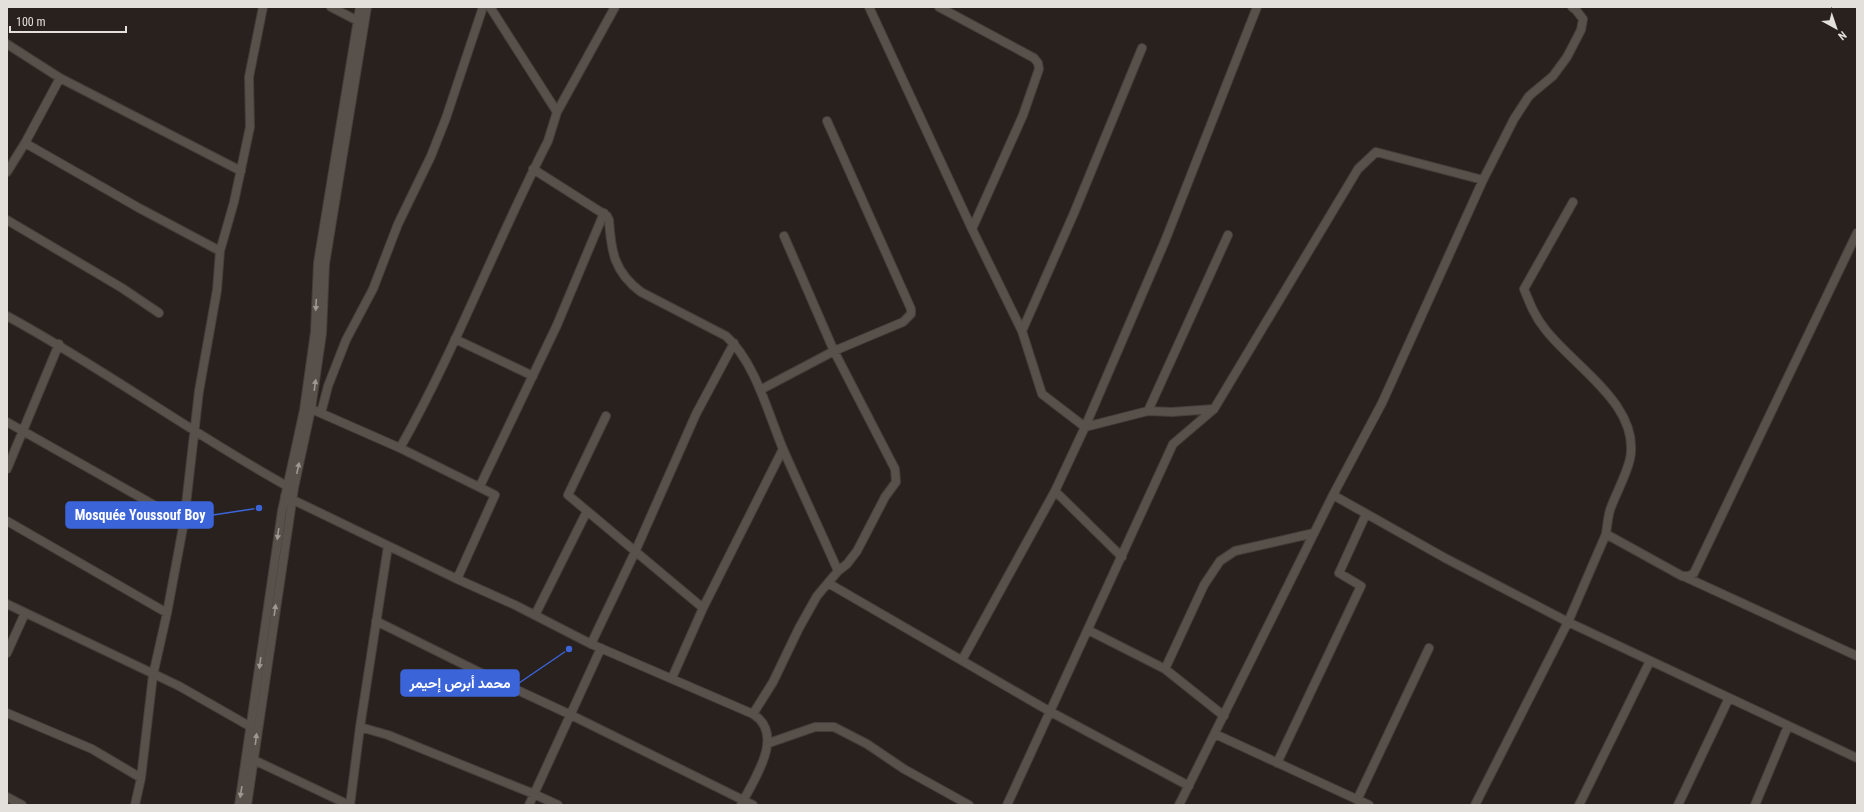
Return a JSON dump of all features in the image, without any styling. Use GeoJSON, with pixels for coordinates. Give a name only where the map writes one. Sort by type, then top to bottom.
{"type":"FeatureCollection","features":[{"type":"Feature","properties":{"kind":"street"},"geometry":{"type":"LineString","coordinates":[[135,805],[141,778],[153,675],[167,613],[184,522],[193,430],[217,290],[217,266],[234,202],[250,127],[249,77],[263,7]]}},
{"type":"Feature","properties":{"kind":"street"},"geometry":{"type":"LineString","coordinates":[[331,7],[358,21]]}},
{"type":"Feature","properties":{"kind":"street"},"geometry":{"type":"LineString","coordinates":[[247,805],[289,498],[287,486],[304,410],[315,332],[318,264],[360,7]]}},
{"type":"Feature","properties":{"kind":"street"},"geometry":{"type":"LineString","coordinates":[[239,805],[289,498],[311,409],[322,332],[325,264],[367,7]]}},
{"type":"Feature","properties":{"kind":"street"},"geometry":{"type":"LineString","coordinates":[[321,413],[328,386],[346,340],[373,289],[398,224],[431,156],[448,111],[483,7]]}},
{"type":"Feature","properties":{"kind":"street"},"geometry":{"type":"LineString","coordinates":[[490,7],[557,112]]}},
{"type":"Feature","properties":{"kind":"street"},"geometry":{"type":"LineString","coordinates":[[400,448],[421,411],[533,169],[548,141],[557,112],[616,7]]}},
{"type":"Feature","properties":{"kind":"street"},"geometry":{"type":"LineString","coordinates":[[869,7],[972,229],[1022,331],[1042,394],[1085,427]]}},
{"type":"Feature","properties":{"kind":"street"},"geometry":{"type":"LineString","coordinates":[[939,7],[1034,58],[1038,63],[1039,69],[1023,115],[972,229]]}},
{"type":"Feature","properties":{"kind":"street"},"geometry":{"type":"LineString","coordinates":[[962,660],[1055,491],[1085,427],[1165,241],[1258,7]]}},
{"type":"Feature","properties":{"kind":"street"},"geometry":{"type":"LineString","coordinates":[[1179,805],[1333,495],[1382,403],[1483,180],[1514,119],[1529,96],[1553,76],[1566,58],[1581,30],[1583,19],[1576,8]]}},
{"type":"Feature","properties":{"kind":"street"},"geometry":{"type":"LineString","coordinates":[[7,44],[60,78],[240,171]]}},
{"type":"Feature","properties":{"kind":"street"},"geometry":{"type":"LineString","coordinates":[[1022,331],[1074,213],[1142,48]]}},
{"type":"Feature","properties":{"kind":"street"},"geometry":{"type":"LineString","coordinates":[[7,172],[25,143],[60,78]]}},
{"type":"Feature","properties":{"kind":"street"},"geometry":{"type":"LineString","coordinates":[[760,390],[834,351],[903,322],[911,314],[911,309],[827,121]]}},
{"type":"Feature","properties":{"kind":"street"},"geometry":{"type":"LineString","coordinates":[[25,143],[139,208],[220,251]]}},
{"type":"Feature","properties":{"kind":"street"},"geometry":{"type":"LineString","coordinates":[[1007,805],[1049,711],[1174,444],[1214,409],[1358,169],[1376,152],[1483,180]]}},
{"type":"Feature","properties":{"kind":"street"},"geometry":{"type":"LineString","coordinates":[[533,169],[604,213],[609,220],[613,257],[633,287],[726,336],[734,343],[760,390],[784,449],[838,571]]}},
{"type":"Feature","properties":{"kind":"street"},"geometry":{"type":"LineString","coordinates":[[1475,805],[1568,622],[1606,534],[1610,511],[1630,458],[1630,435],[1620,412],[1608,393],[1564,351],[1546,330],[1534,314],[1524,289],[1573,202]]}},
{"type":"Feature","properties":{"kind":"street"},"geometry":{"type":"LineString","coordinates":[[480,486],[533,376],[604,213]]}},
{"type":"Feature","properties":{"kind":"street"},"geometry":{"type":"LineString","coordinates":[[7,220],[122,288],[159,314]]}},
{"type":"Feature","properties":{"kind":"street"},"geometry":{"type":"LineString","coordinates":[[1682,576],[1689,576],[1694,573],[1857,233]]}},
{"type":"Feature","properties":{"kind":"street"},"geometry":{"type":"LineString","coordinates":[[1148,411],[1228,235]]}},
{"type":"Feature","properties":{"kind":"street"},"geometry":{"type":"LineString","coordinates":[[753,714],[773,682],[817,596],[857,551],[885,498],[896,482],[895,469],[834,351],[784,236]]}},
{"type":"Feature","properties":{"kind":"street"},"geometry":{"type":"LineString","coordinates":[[7,316],[59,344],[193,430],[287,486]]}},
{"type":"Feature","properties":{"kind":"street"},"geometry":{"type":"LineString","coordinates":[[455,340],[533,376]]}},
{"type":"Feature","properties":{"kind":"street"},"geometry":{"type":"LineString","coordinates":[[591,644],[635,552],[696,414],[734,343]]}},
{"type":"Feature","properties":{"kind":"street"},"geometry":{"type":"LineString","coordinates":[[7,469],[59,344]]}},
{"type":"Feature","properties":{"kind":"street"},"geometry":{"type":"LineString","coordinates":[[311,409],[400,448],[480,486],[495,495],[457,579]]}},
{"type":"Feature","properties":{"kind":"street"},"geometry":{"type":"LineString","coordinates":[[1085,427],[1148,411],[1172,412],[1214,409]]}},
{"type":"Feature","properties":{"kind":"street"},"geometry":{"type":"LineString","coordinates":[[606,416],[568,495],[703,608]]}},
{"type":"Feature","properties":{"kind":"street"},"geometry":{"type":"LineString","coordinates":[[7,422],[184,522]]}},
{"type":"Feature","properties":{"kind":"street"},"geometry":{"type":"LineString","coordinates":[[672,678],[703,608],[784,449]]}},
{"type":"Feature","properties":{"kind":"street"},"geometry":{"type":"LineString","coordinates":[[1055,491],[1122,557]]}},
{"type":"Feature","properties":{"kind":"street"},"geometry":{"type":"LineString","coordinates":[[1333,495],[1445,558],[1568,622],[1857,758]]}},
{"type":"Feature","properties":{"kind":"street"},"geometry":{"type":"LineString","coordinates":[[289,498],[535,615],[591,644],[672,678],[760,718],[768,732],[769,743],[765,757],[742,803]]}},
{"type":"Feature","properties":{"kind":"street"},"geometry":{"type":"LineString","coordinates":[[535,615],[587,511]]}},
{"type":"Feature","properties":{"kind":"street"},"geometry":{"type":"LineString","coordinates":[[1277,763],[1361,586],[1339,573],[1366,514]]}},
{"type":"Feature","properties":{"kind":"street"},"geometry":{"type":"LineString","coordinates":[[7,521],[167,613]]}},
{"type":"Feature","properties":{"kind":"street"},"geometry":{"type":"LineString","coordinates":[[1165,669],[1204,586],[1220,561],[1235,551],[1314,533]]}},
{"type":"Feature","properties":{"kind":"street"},"geometry":{"type":"LineString","coordinates":[[1606,534],[1682,576],[1857,656]]}},
{"type":"Feature","properties":{"kind":"street"},"geometry":{"type":"LineString","coordinates":[[254,760],[350,805],[360,727],[388,546]]}},
{"type":"Feature","properties":{"kind":"street"},"geometry":{"type":"LineString","coordinates":[[828,583],[1049,711],[1189,786]]}},
{"type":"Feature","properties":{"kind":"street"},"geometry":{"type":"LineString","coordinates":[[7,604],[153,675],[179,686],[251,727]]}},
{"type":"Feature","properties":{"kind":"street"},"geometry":{"type":"LineString","coordinates":[[7,653],[25,613]]}},
{"type":"Feature","properties":{"kind":"street"},"geometry":{"type":"LineString","coordinates":[[376,621],[483,674],[571,715],[742,803],[753,805]]}},
{"type":"Feature","properties":{"kind":"street"},"geometry":{"type":"LineString","coordinates":[[1088,630],[1165,669],[1224,716]]}},
{"type":"Feature","properties":{"kind":"street"},"geometry":{"type":"LineString","coordinates":[[529,805],[571,715],[592,663],[601,648]]}},
{"type":"Feature","properties":{"kind":"street"},"geometry":{"type":"LineString","coordinates":[[1357,800],[1429,648]]}},
{"type":"Feature","properties":{"kind":"street"},"geometry":{"type":"LineString","coordinates":[[1579,805],[1650,661]]}},
{"type":"Feature","properties":{"kind":"street"},"geometry":{"type":"LineString","coordinates":[[1678,805],[1729,698]]}},
{"type":"Feature","properties":{"kind":"street"},"geometry":{"type":"LineString","coordinates":[[7,713],[92,748],[141,778]]}},
{"type":"Feature","properties":{"kind":"street"},"geometry":{"type":"LineString","coordinates":[[1756,805],[1788,726]]}},
{"type":"Feature","properties":{"kind":"street"},"geometry":{"type":"LineString","coordinates":[[360,727],[388,735],[558,805]]}},
{"type":"Feature","properties":{"kind":"street"},"geometry":{"type":"LineString","coordinates":[[769,743],[815,727],[834,727],[867,744],[904,768],[969,805]]}},
{"type":"Feature","properties":{"kind":"street"},"geometry":{"type":"LineString","coordinates":[[1215,734],[1368,805]]}},
{"type":"Feature","properties":{"kind":"street"},"geometry":{"type":"LineString","coordinates":[[7,797],[22,805]]}},
{"type":"Feature","properties":{"kind":"place","name":"Mosquée Youssouf Boy"},"geometry":{"type":"Point","coordinates":[259,508]}},
{"type":"Feature","properties":{"kind":"place","name":"محمد أبرص إحيمر"},"geometry":{"type":"Point","coordinates":[569,649]}}]}
